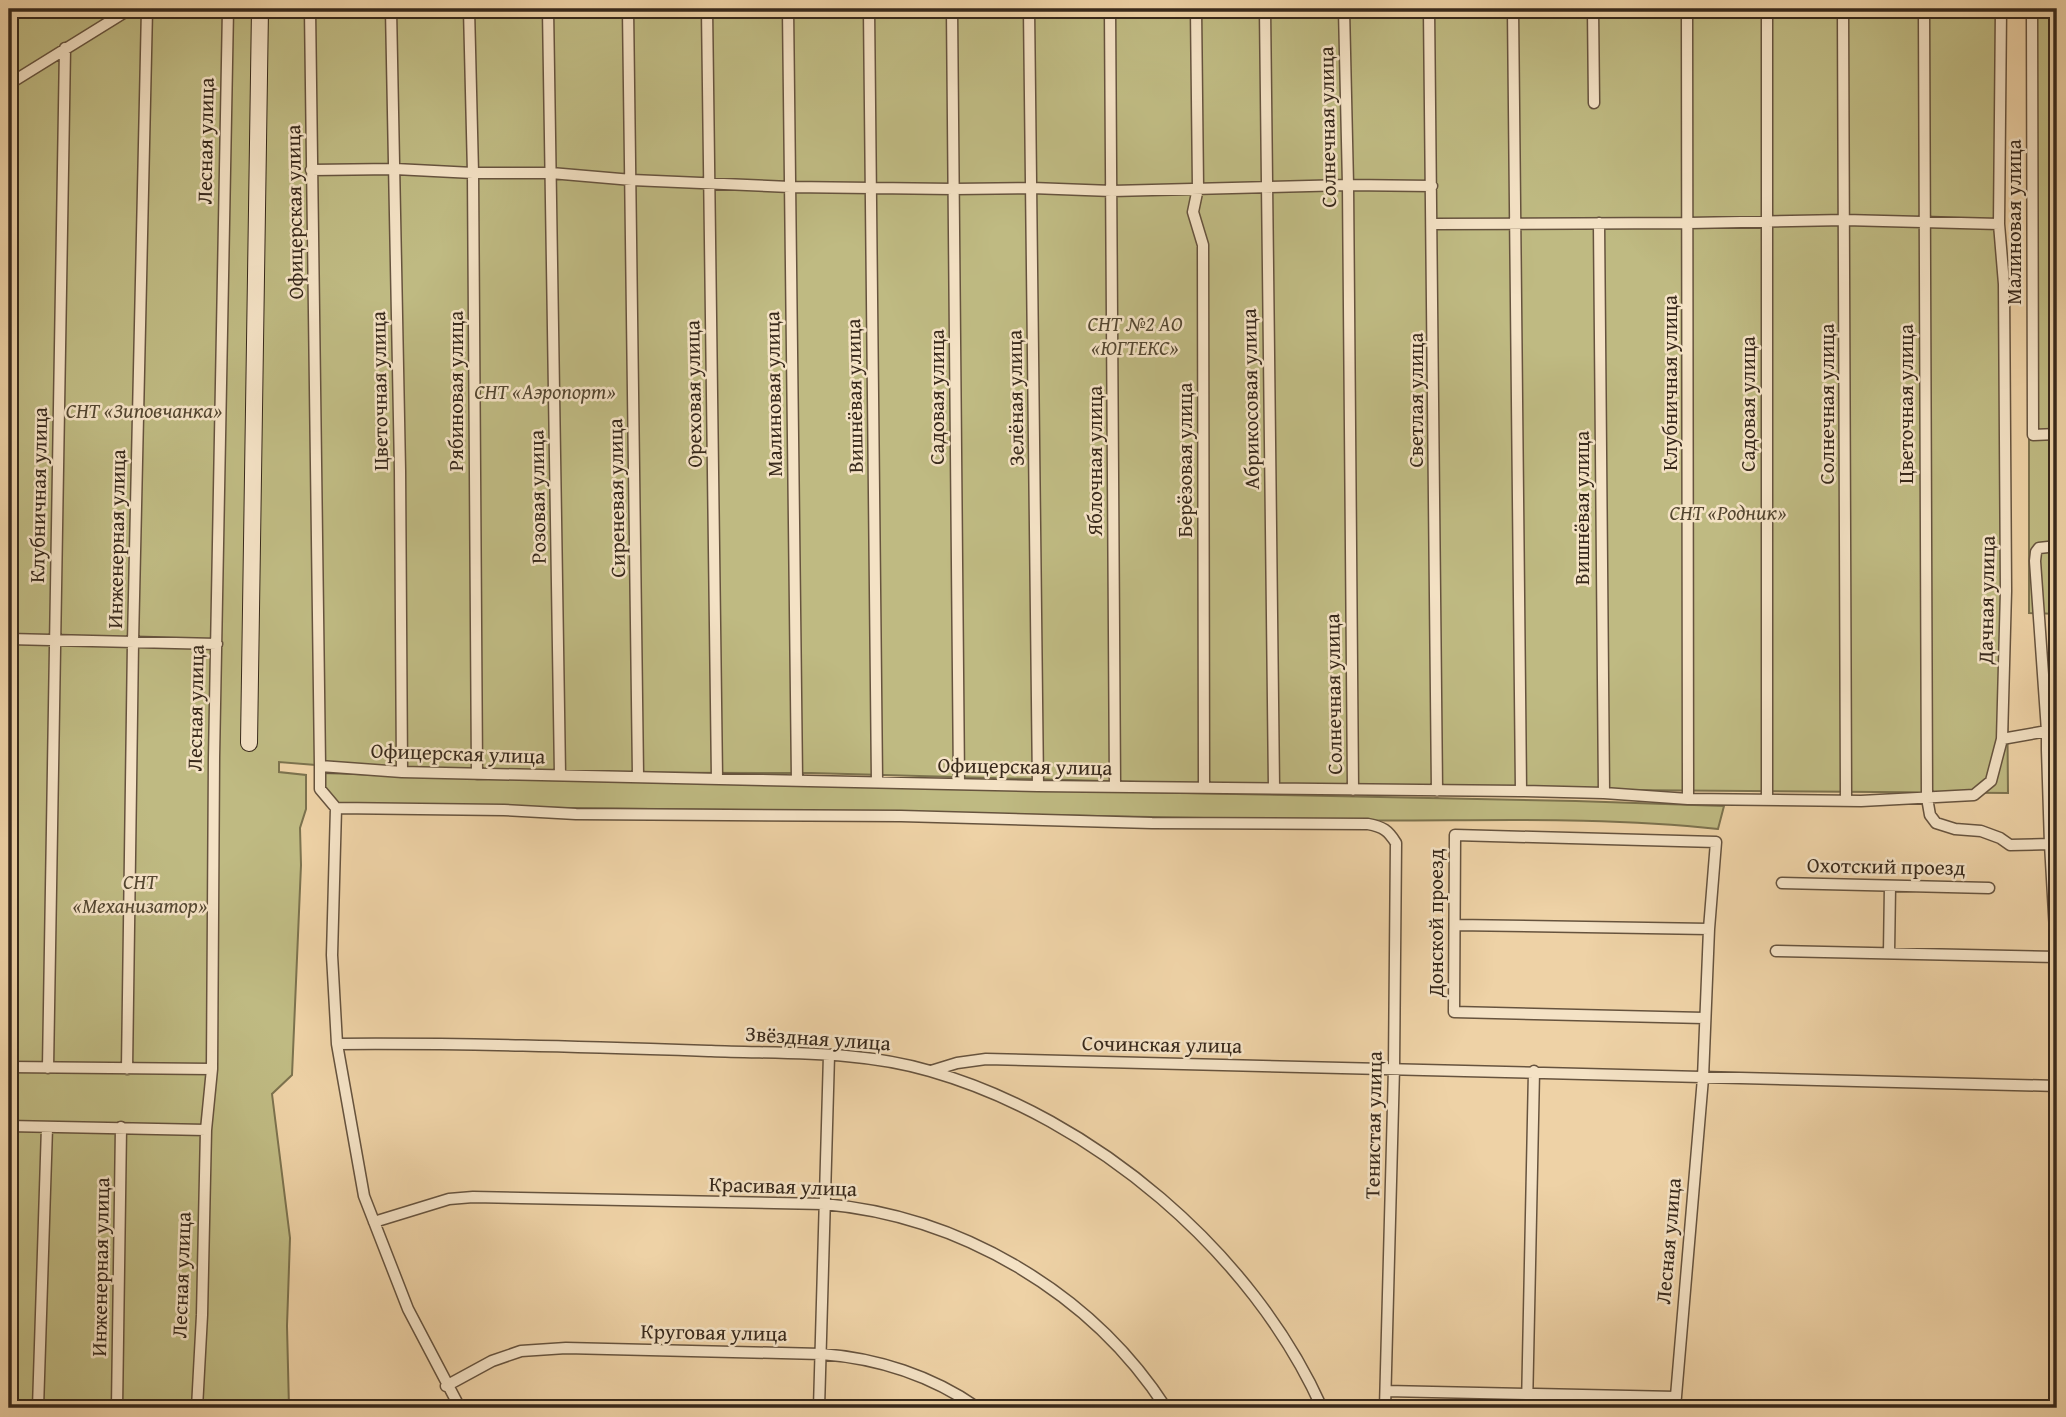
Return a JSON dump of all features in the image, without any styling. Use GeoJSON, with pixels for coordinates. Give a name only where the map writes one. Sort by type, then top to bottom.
{"type":"FeatureCollection","features":[{"type":"Feature","properties":{"kind":"street"},"geometry":{"type":"LineString","coordinates":[[9,84],[130,9]]}},
{"type":"Feature","properties":{"kind":"street","name":"Инженерная улица"},"geometry":{"type":"LineString","coordinates":[[127,1069],[147,9]]}},
{"type":"Feature","properties":{"kind":"street","name":"Лесная улица"},"geometry":{"type":"LineString","coordinates":[[197,1408],[206,1130],[212,1069],[228,9]]}},
{"type":"Feature","properties":{"kind":"street"},"geometry":{"type":"LineString","coordinates":[[249,743],[260,9]]}},
{"type":"Feature","properties":{"kind":"street","name":"Офицерская улица"},"geometry":{"type":"LineString","coordinates":[[310,9],[320,766],[402,772],[959,785],[1437,791]]}},
{"type":"Feature","properties":{"kind":"street","name":"Цветочная улица"},"geometry":{"type":"LineString","coordinates":[[391,9],[400,470],[402,772]]}},
{"type":"Feature","properties":{"kind":"street","name":"Рябиновая улица"},"geometry":{"type":"LineString","coordinates":[[469,9],[473,173],[477,774]]}},
{"type":"Feature","properties":{"kind":"street","name":"Розовая улица"},"geometry":{"type":"LineString","coordinates":[[548,9],[560,775]]}},
{"type":"Feature","properties":{"kind":"street","name":"Сиреневая улица"},"geometry":{"type":"LineString","coordinates":[[628,9],[638,776]]}},
{"type":"Feature","properties":{"kind":"street","name":"Ореховая улица"},"geometry":{"type":"LineString","coordinates":[[707,9],[718,779]]}},
{"type":"Feature","properties":{"kind":"street","name":"Малиновая улица"},"geometry":{"type":"LineString","coordinates":[[788,9],[797,780]]}},
{"type":"Feature","properties":{"kind":"street","name":"Вишнёвая улица"},"geometry":{"type":"LineString","coordinates":[[869,9],[877,782]]}},
{"type":"Feature","properties":{"kind":"street","name":"Садовая улица"},"geometry":{"type":"LineString","coordinates":[[952,9],[959,785]]}},
{"type":"Feature","properties":{"kind":"street","name":"Зелёная улица"},"geometry":{"type":"LineString","coordinates":[[1029,9],[1038,786]]}},
{"type":"Feature","properties":{"kind":"street","name":"Яблочная улица"},"geometry":{"type":"LineString","coordinates":[[1110,9],[1115,787]]}},
{"type":"Feature","properties":{"kind":"street","name":"Берёзовая улица"},"geometry":{"type":"LineString","coordinates":[[1196,9],[1198,188],[1193,212],[1203,245],[1204,787]]}},
{"type":"Feature","properties":{"kind":"street","name":"Абрикосовая улица"},"geometry":{"type":"LineString","coordinates":[[1265,9],[1274,788]]}},
{"type":"Feature","properties":{"kind":"street","name":"Солнечная улица"},"geometry":{"type":"LineString","coordinates":[[1344,9],[1353,790]]}},
{"type":"Feature","properties":{"kind":"street","name":"Светлая улица"},"geometry":{"type":"LineString","coordinates":[[1429,9],[1437,791]]}},
{"type":"Feature","properties":{"kind":"street"},"geometry":{"type":"LineString","coordinates":[[1513,9],[1521,791]]}},
{"type":"Feature","properties":{"kind":"street"},"geometry":{"type":"LineString","coordinates":[[1593,9],[1594,103]]}},
{"type":"Feature","properties":{"kind":"street","name":"Клубничная улица"},"geometry":{"type":"LineString","coordinates":[[1687,9],[1688,799]]}},
{"type":"Feature","properties":{"kind":"street","name":"Садовая улица"},"geometry":{"type":"LineString","coordinates":[[1767,9],[1767,799]]}},
{"type":"Feature","properties":{"kind":"street","name":"Солнечная улица"},"geometry":{"type":"LineString","coordinates":[[1843,9],[1846,799]]}},
{"type":"Feature","properties":{"kind":"street","name":"Цветочная улица"},"geometry":{"type":"LineString","coordinates":[[1924,9],[1927,798]]}},
{"type":"Feature","properties":{"kind":"street","name":"Дачная улица"},"geometry":{"type":"LineString","coordinates":[[1437,791],[1604,793],[1688,799],[1927,798],[1974,795],[1991,781],[2002,739],[2007,591],[2004,284],[1999,224],[2001,9]]}},
{"type":"Feature","properties":{"kind":"street","name":"Малиновая улица"},"geometry":{"type":"LineString","coordinates":[[2032,9],[2033,435],[2057,434]]}},
{"type":"Feature","properties":{"kind":"street","name":"Клубничная улица"},"geometry":{"type":"LineString","coordinates":[[48,1068],[65,48]]}},
{"type":"Feature","properties":{"kind":"street"},"geometry":{"type":"LineString","coordinates":[[311,170],[551,173],[632,180],[790,187],[1112,191],[1348,185],[1432,186]]}},
{"type":"Feature","properties":{"kind":"street"},"geometry":{"type":"LineString","coordinates":[[1433,223],[1514,225],[1845,220],[1999,224]]}},
{"type":"Feature","properties":{"kind":"street","name":"Вишнёвая улица"},"geometry":{"type":"LineString","coordinates":[[1598,223],[1604,793]]}},
{"type":"Feature","properties":{"kind":"street"},"geometry":{"type":"LineString","coordinates":[[2057,546],[2039,548],[2035,561],[2046,731],[2052,750],[2050,844],[2057,966]]}},
{"type":"Feature","properties":{"kind":"street"},"geometry":{"type":"LineString","coordinates":[[9,639],[217,645]]}},
{"type":"Feature","properties":{"kind":"street"},"geometry":{"type":"LineString","coordinates":[[2002,739],[2046,731]]}},
{"type":"Feature","properties":{"kind":"street"},"geometry":{"type":"LineString","coordinates":[[320,766],[320,789],[335,808],[332,955],[337,1044],[364,1196],[408,1309],[446,1386],[460,1408]]}},
{"type":"Feature","properties":{"kind":"street"},"geometry":{"type":"LineString","coordinates":[[1927,798],[1930,815],[1936,823],[1955,830],[1980,831],[2000,838],[2010,845],[2050,844]]}},
{"type":"Feature","properties":{"kind":"street","name":"Тенистая улица"},"geometry":{"type":"LineString","coordinates":[[335,808],[504,810],[576,814],[901,816],[1152,823],[1368,824],[1382,827],[1389,831],[1396,843],[1394,1068],[1385,1408]]}},
{"type":"Feature","properties":{"kind":"street","name":"Лесная улица"},"geometry":{"type":"LineString","coordinates":[[1455,835],[1716,842],[1704,1018],[1703,1078],[1676,1403]]}},
{"type":"Feature","properties":{"kind":"street","name":"Донской проезд"},"geometry":{"type":"LineString","coordinates":[[1455,835],[1454,1012],[1704,1018]]}},
{"type":"Feature","properties":{"kind":"street","name":"Охотский проезд"},"geometry":{"type":"LineString","coordinates":[[1783,883],[1989,888]]}},
{"type":"Feature","properties":{"kind":"street"},"geometry":{"type":"LineString","coordinates":[[1889,953],[1890,886]]}},
{"type":"Feature","properties":{"kind":"street"},"geometry":{"type":"LineString","coordinates":[[1455,925],[1709,929]]}},
{"type":"Feature","properties":{"kind":"street"},"geometry":{"type":"LineString","coordinates":[[1776,951],[2057,957]]}},
{"type":"Feature","properties":{"kind":"street","name":"Звёздная улица"},"geometry":{"type":"LineString","coordinates":[[337,1044],[635,1048],[829,1055],[882,1060],[931,1071],[1027,1110],[1088,1144],[1125,1168],[1178,1212],[1260,1305],[1292,1353],[1322,1408]]}},
{"type":"Feature","properties":{"kind":"street"},"geometry":{"type":"LineString","coordinates":[[819,1408],[829,1055]]}},
{"type":"Feature","properties":{"kind":"street","name":"Сочинская улица"},"geometry":{"type":"LineString","coordinates":[[931,1071],[957,1063],[986,1059],[2057,1086]]}},
{"type":"Feature","properties":{"kind":"street"},"geometry":{"type":"LineString","coordinates":[[9,1067],[212,1069]]}},
{"type":"Feature","properties":{"kind":"street"},"geometry":{"type":"LineString","coordinates":[[1527,1408],[1534,1071]]}},
{"type":"Feature","properties":{"kind":"street"},"geometry":{"type":"LineString","coordinates":[[9,1126],[206,1130]]}},
{"type":"Feature","properties":{"kind":"street"},"geometry":{"type":"LineString","coordinates":[[38,1408],[47,1127]]}},
{"type":"Feature","properties":{"kind":"street","name":"Инженерная улица"},"geometry":{"type":"LineString","coordinates":[[117,1408],[121,1127]]}},
{"type":"Feature","properties":{"kind":"street","name":"Красивая улица"},"geometry":{"type":"LineString","coordinates":[[374,1222],[449,1199],[473,1197],[824,1204],[863,1208],[922,1222],[963,1238],[1014,1264],[1058,1294],[1104,1334],[1147,1381],[1166,1408]]}},
{"type":"Feature","properties":{"kind":"street","name":"Круговая улица"},"geometry":{"type":"LineString","coordinates":[[446,1386],[492,1361],[532,1350],[566,1348],[821,1354],[864,1359],[914,1374],[978,1408]]}},
{"type":"Feature","properties":{"kind":"street"},"geometry":{"type":"LineString","coordinates":[[1386,1391],[1527,1394],[1676,1403]]}},
{"type":"Feature","properties":{"kind":"green space"},"geometry":{"type":"Polygon","coordinates":[[[9,9],[2001,9],[2008,793],[1431,790],[811,773],[402,772],[279,762],[279,772],[306,775],[306,809],[300,828],[301,865],[292,1075],[272,1094],[290,1238],[287,1326],[289,1408],[9,1408],[9,9]]]}},
{"type":"Feature","properties":{"kind":"green space"},"geometry":{"type":"Polygon","coordinates":[[[2029,9],[2057,9],[2057,614],[2029,613],[2029,9]]]}},
{"type":"Feature","properties":{"kind":"green space"},"geometry":{"type":"Polygon","coordinates":[[[321,773],[1724,806],[1718,829],[1566,820],[1363,821],[327,805],[321,773]]]}},
{"type":"Feature","properties":{"kind":"park label","name":"СНТ №2 АО «ЮГТЕКС»"},"geometry":{"type":"Point","coordinates":[1135,335]}},
{"type":"Feature","properties":{"kind":"park label","name":"СНТ «Аэропорт»"},"geometry":{"type":"Point","coordinates":[545,391]}},
{"type":"Feature","properties":{"kind":"park label","name":"СНТ «Зиповчанка»"},"geometry":{"type":"Point","coordinates":[144,410]}},
{"type":"Feature","properties":{"kind":"park label","name":"СНТ «Родник»"},"geometry":{"type":"Point","coordinates":[1728,512]}},
{"type":"Feature","properties":{"kind":"park label","name":"СНТ «Механизатор»"},"geometry":{"type":"Point","coordinates":[140,893]}}]}
